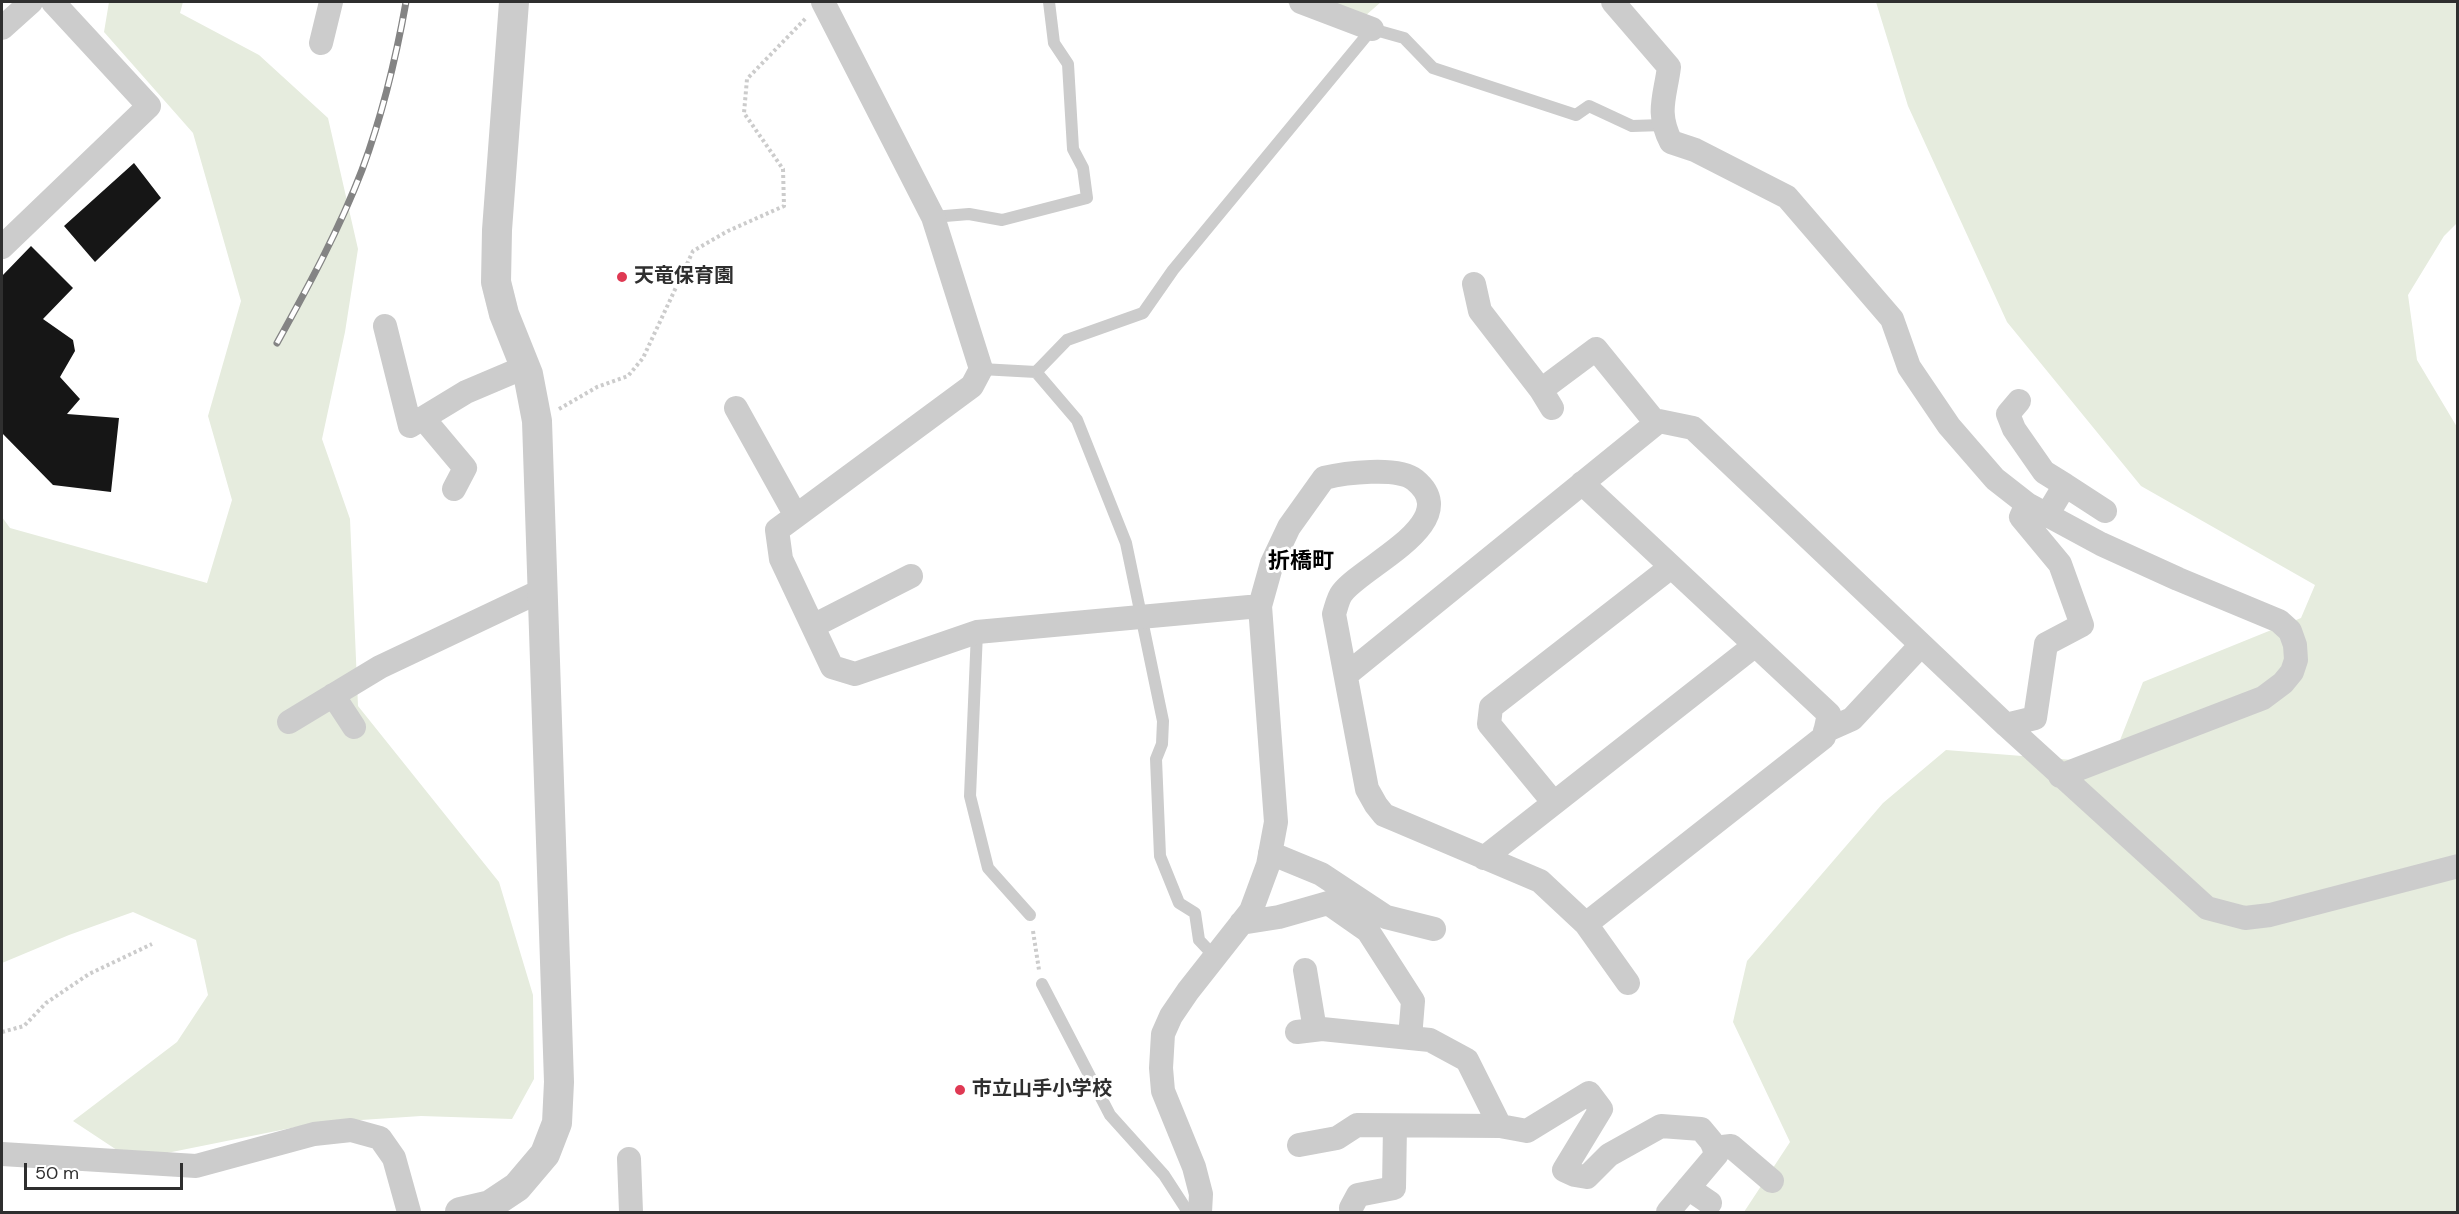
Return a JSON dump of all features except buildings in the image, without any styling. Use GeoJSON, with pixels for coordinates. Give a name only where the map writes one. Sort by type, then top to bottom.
{"type":"FeatureCollection","features":[{"type":"Feature","properties":{"kind":"street"},"geometry":{"type":"LineString","coordinates":[[2,28],[31,2]]}},
{"type":"Feature","properties":{"kind":"street"},"geometry":{"type":"LineString","coordinates":[[2,247],[148,106],[53,2]]}},
{"type":"Feature","properties":{"kind":"street"},"geometry":{"type":"LineString","coordinates":[[321,43],[331,2]]}},
{"type":"Feature","properties":{"kind":"street"},"geometry":{"type":"LineString","coordinates":[[460,1212],[490,1205],[517,1187],[545,1154],[557,1123],[558,1070],[537,421],[534,395],[504,315],[496,282],[497,230],[514,2]]}},
{"type":"Feature","properties":{"kind":"street"},"geometry":{"type":"LineString","coordinates":[[1301,2],[1372,29]]}},
{"type":"Feature","properties":{"kind":"street"},"geometry":{"type":"LineString","coordinates":[[1613,2],[1669,67],[1661,108],[1663,125],[1671,142],[1695,150],[1787,197],[1892,319],[1909,367],[1949,426],[1995,479],[2037,509],[2101,544],[2279,621],[2290,631],[2295,645],[2296,660],[2292,672],[2283,683],[2263,698],[2060,776]]}},
{"type":"Feature","properties":{"kind":"street"},"geometry":{"type":"LineString","coordinates":[[815,9],[933,217],[981,369],[972,386],[777,530],[781,559],[832,667],[855,674],[977,632],[1260,606]]}},
{"type":"Feature","properties":{"kind":"street"},"geometry":{"type":"LineString","coordinates":[[1474,284],[1480,311],[1547,399],[1596,349],[1656,423]]}},
{"type":"Feature","properties":{"kind":"street"},"geometry":{"type":"LineString","coordinates":[[385,326],[410,426],[466,392],[525,367]]}},
{"type":"Feature","properties":{"kind":"street"},"geometry":{"type":"LineString","coordinates":[[2019,401],[2008,414],[2014,429],[2044,472],[2104,511]]}},
{"type":"Feature","properties":{"kind":"street"},"geometry":{"type":"LineString","coordinates":[[736,408],[796,516]]}},
{"type":"Feature","properties":{"kind":"street"},"geometry":{"type":"LineString","coordinates":[[423,418],[465,468],[454,489]]}},
{"type":"Feature","properties":{"kind":"street"},"geometry":{"type":"LineString","coordinates":[[1346,675],[1659,421],[1693,428],[2060,776],[2207,908],[2245,918],[2270,915],[2457,866]]}},
{"type":"Feature","properties":{"kind":"street"},"geometry":{"type":"LineString","coordinates":[[1200,1212],[1201,1194],[1194,1167],[1163,1091],[1161,1068],[1163,1034],[1171,1016],[1251,911],[1268,865],[1276,822],[1260,606],[1272,563],[1289,527],[1324,478],[1342,473],[1396,473],[1413,478],[1426,492],[1429,510],[1421,527],[1342,593],[1334,614],[1366,789],[1376,805],[1390,818],[1540,880],[1586,924],[1628,983]]}},
{"type":"Feature","properties":{"kind":"street"},"geometry":{"type":"LineString","coordinates":[[1582,483],[1829,714],[1824,736],[1586,924]]}},
{"type":"Feature","properties":{"kind":"street"},"geometry":{"type":"LineString","coordinates":[[2006,725],[2035,718],[2046,644],[2082,625],[2060,564],[2021,517],[2037,509],[2066,485]]}},
{"type":"Feature","properties":{"kind":"street"},"geometry":{"type":"LineString","coordinates":[[1554,803],[1489,724],[1491,707],[1671,567]]}},
{"type":"Feature","properties":{"kind":"street"},"geometry":{"type":"LineString","coordinates":[[813,626],[911,576]]}},
{"type":"Feature","properties":{"kind":"street"},"geometry":{"type":"LineString","coordinates":[[289,722],[380,667],[532,595],[543,593]]}},
{"type":"Feature","properties":{"kind":"street"},"geometry":{"type":"LineString","coordinates":[[1484,858],[1754,645]]}},
{"type":"Feature","properties":{"kind":"street"},"geometry":{"type":"LineString","coordinates":[[1825,731],[1852,719],[1921,645]]}},
{"type":"Feature","properties":{"kind":"street"},"geometry":{"type":"LineString","coordinates":[[333,695],[354,727]]}},
{"type":"Feature","properties":{"kind":"street"},"geometry":{"type":"LineString","coordinates":[[1270,852],[1322,874],[1386,917],[1434,929]]}},
{"type":"Feature","properties":{"kind":"street"},"geometry":{"type":"LineString","coordinates":[[1241,923],[1279,918],[1328,903],[1345,914],[1368,932],[1413,1001],[1410,1038]]}},
{"type":"Feature","properties":{"kind":"street"},"geometry":{"type":"LineString","coordinates":[[1305,970],[1306,1031],[1431,1040],[1467,1060],[1500,1126]]}},
{"type":"Feature","properties":{"kind":"street"},"geometry":{"type":"LineString","coordinates":[[1299,1145],[1337,1138],[1357,1125],[1500,1126],[1527,1131],[1589,1093],[1601,1109],[1564,1170],[1575,1175],[1587,1177],[1610,1155],[1661,1126],[1701,1129],[1714,1148],[1717,1154],[1668,1212]]}},
{"type":"Feature","properties":{"kind":"street"},"geometry":{"type":"LineString","coordinates":[[1352,1208],[1358,1196],[1394,1188],[1395,1126]]}},
{"type":"Feature","properties":{"kind":"street"},"geometry":{"type":"LineString","coordinates":[[2,1154],[196,1166],[314,1134],[351,1130],[381,1138],[394,1158],[409,1212]]}},
{"type":"Feature","properties":{"kind":"street"},"geometry":{"type":"LineString","coordinates":[[1714,1148],[1731,1146],[1772,1181]]}},
{"type":"Feature","properties":{"kind":"street"},"geometry":{"type":"LineString","coordinates":[[629,1159],[632,1212]]}},
{"type":"Feature","properties":{"kind":"street"},"geometry":{"type":"LineString","coordinates":[[1688,1188],[1710,1203]]}},
{"type":"Feature","properties":{"kind":"lane"},"geometry":{"type":"LineString","coordinates":[[933,217],[969,214],[1002,220],[1087,198],[1083,168],[1073,149],[1068,64],[1054,43],[1049,2]]}},
{"type":"Feature","properties":{"kind":"lane"},"geometry":{"type":"LineString","coordinates":[[1036,372],[1067,340],[1143,313],[1181,261],[1372,29],[1404,38],[1433,68],[1576,114],[1589,106],[1632,126],[1663,125]]}},
{"type":"Feature","properties":{"kind":"lane"},"geometry":{"type":"LineString","coordinates":[[981,369],[1036,372],[1077,420],[1126,543],[1163,721],[1162,744],[1156,759],[1160,856],[1179,903],[1195,913],[1198,940],[1215,957]]}},
{"type":"Feature","properties":{"kind":"lane"},"geometry":{"type":"LineString","coordinates":[[977,632],[970,796],[988,868],[1030,915]]}},
{"type":"Feature","properties":{"kind":"lane"},"geometry":{"type":"LineString","coordinates":[[1042,984],[1110,1115],[1164,1175],[1188,1212]]}},
{"type":"Feature","properties":{"kind":"path"},"geometry":{"type":"LineString","coordinates":[[537,421],[597,387],[628,376],[643,358],[693,250],[728,231],[784,206],[783,169],[744,113],[747,80],[815,9]]}},
{"type":"Feature","properties":{"kind":"path"},"geometry":{"type":"LineString","coordinates":[[1030,915],[1042,984]]}},
{"type":"Feature","properties":{"kind":"path"},"geometry":{"type":"LineString","coordinates":[[2,1032],[24,1026],[46,1003],[89,974],[152,944]]}},
{"type":"Feature","properties":{"kind":"shaded area"},"geometry":{"type":"Polygon","coordinates":[[[109,2],[183,2],[180,13],[259,55],[328,118],[358,249],[345,332],[322,439],[350,519],[358,706],[499,882],[533,995],[534,1079],[512,1119],[421,1116],[316,1123],[132,1160],[73,1121],[177,1042],[208,995],[196,940],[133,912],[2,963],[2,517],[10,528],[207,583],[232,500],[208,416],[241,301],[193,133],[104,32],[109,2]]]}},
{"type":"Feature","properties":{"kind":"shaded area"},"geometry":{"type":"Polygon","coordinates":[[[1286,2],[1381,2],[1365,16],[1298,9],[1286,2]]]}},
{"type":"Feature","properties":{"kind":"shaded area"},"geometry":{"type":"Polygon","coordinates":[[[1876,2],[2457,2],[2457,223],[2444,236],[2408,295],[2417,360],[2457,427],[2457,1212],[1744,1212],[1790,1142],[1733,1022],[1747,961],[1883,803],[1946,750],[2111,763],[2143,682],[2301,618],[2315,585],[2141,486],[2007,322],[1908,106],[1876,2]]]}},
{"type":"Feature","properties":{"kind":"railway"},"geometry":{"type":"LineString","coordinates":[[277,343],[333,236],[362,170],[388,87],[406,2]]}},
{"type":"Feature","properties":{"kind":"place","name":"天竜保育園"},"geometry":{"type":"Point","coordinates":[622,277]}},
{"type":"Feature","properties":{"kind":"place","name":"市立山手小学校"},"geometry":{"type":"Point","coordinates":[960,1090]}},
{"type":"Feature","properties":{"kind":"district","name":"折橋町"},"geometry":{"type":"Point","coordinates":[1301,562]}}]}
